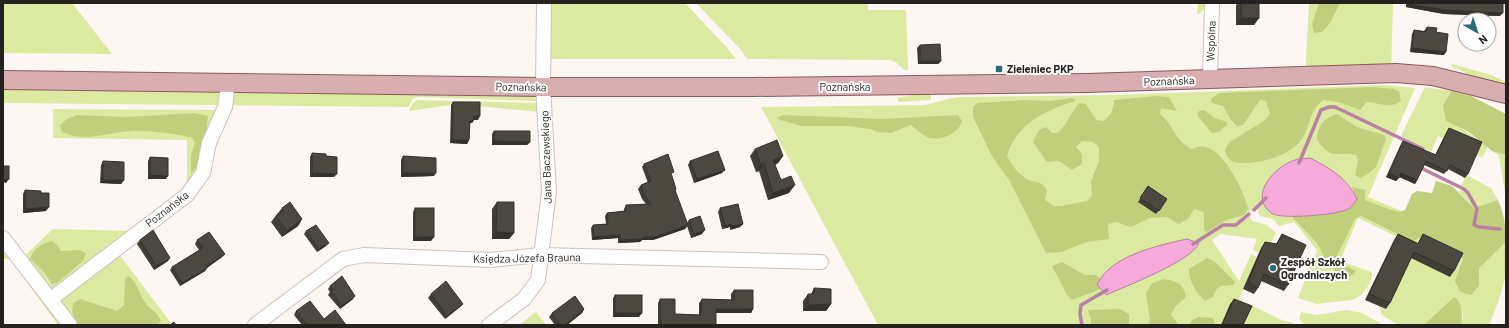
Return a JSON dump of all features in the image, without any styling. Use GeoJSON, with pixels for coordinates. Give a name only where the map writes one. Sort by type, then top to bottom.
{"type":"FeatureCollection","features":[{"type":"Feature","properties":{"kind":"main road","name":"Poznańska"},"geometry":{"type":"LineString","coordinates":[[3,80],[543,87],[879,86],[1095,83],[1396,73],[1433,76],[1506,94]]}},
{"type":"Feature","properties":{"kind":"main road","name":"Poznańska"},"geometry":{"type":"LineString","coordinates":[[1461,82],[1506,101]]}},
{"type":"Feature","properties":{"kind":"street","name":"Jana Baczewskiego"},"geometry":{"type":"LineString","coordinates":[[489,325],[524,299],[538,280],[549,192],[543,87],[544,3]]}},
{"type":"Feature","properties":{"kind":"street","name":"Wspólna"},"geometry":{"type":"LineString","coordinates":[[1210,79],[1212,3]]}},
{"type":"Feature","properties":{"kind":"street","name":"Poznańska"},"geometry":{"type":"LineString","coordinates":[[51,299],[187,195],[203,173],[209,143],[215,126],[223,111],[228,83]]}},
{"type":"Feature","properties":{"kind":"street"},"geometry":{"type":"LineString","coordinates":[[3,238],[70,325]]}},
{"type":"Feature","properties":{"kind":"street","name":"Księdza Józefa Brauna"},"geometry":{"type":"LineString","coordinates":[[255,325],[343,259],[364,255],[490,260],[540,255],[821,262]]}},
{"type":"Feature","properties":{"kind":"green space"},"geometry":{"type":"Polygon","coordinates":[[[3,3],[72,3],[112,54],[3,53],[3,3]]]}},
{"type":"Feature","properties":{"kind":"green space"},"geometry":{"type":"Polygon","coordinates":[[[550,3],[685,3],[736,59],[550,59],[550,3]]]}},
{"type":"Feature","properties":{"kind":"green space"},"geometry":{"type":"Polygon","coordinates":[[[696,3],[868,3],[868,10],[906,10],[908,70],[904,70],[897,63],[891,60],[747,59],[741,50],[696,3]]]}},
{"type":"Feature","properties":{"kind":"green space"},"geometry":{"type":"Polygon","coordinates":[[[1198,3],[1206,3],[1203,10],[1197,15],[1198,3]]]}},
{"type":"Feature","properties":{"kind":"green space"},"geometry":{"type":"Polygon","coordinates":[[[1309,3],[1393,3],[1391,73],[1305,76],[1309,3]]]}},
{"type":"Feature","properties":{"kind":"green space"},"geometry":{"type":"Polygon","coordinates":[[[1319,3],[1340,3],[1330,23],[1322,32],[1314,33],[1312,24],[1319,3]]]}},
{"type":"Feature","properties":{"kind":"green space"},"geometry":{"type":"Polygon","coordinates":[[[1452,64],[1491,75],[1506,82],[1506,86],[1465,76],[1465,72],[1452,67],[1452,64]]]}},
{"type":"Feature","properties":{"kind":"green space"},"geometry":{"type":"Polygon","coordinates":[[[1383,85],[1415,88],[1368,197],[1466,238],[1466,293],[1479,280],[1478,268],[1506,242],[1506,275],[1498,303],[1489,325],[1461,325],[1463,317],[1461,307],[1452,325],[1398,325],[1382,315],[1379,306],[1386,309],[1420,240],[1416,246],[1358,218],[1340,261],[1372,272],[1371,281],[1363,293],[1352,300],[1317,304],[1298,298],[1317,250],[1294,222],[1279,226],[1273,219],[1260,216],[1257,208],[1248,212],[1252,221],[1267,225],[1276,233],[1268,250],[1261,248],[1259,253],[1253,250],[1257,239],[1220,234],[1212,240],[1239,281],[1251,254],[1257,257],[1239,299],[1284,321],[1291,322],[1296,325],[878,325],[761,107],[925,105],[957,97],[1114,95],[1383,85]]]}},
{"type":"Feature","properties":{"kind":"green space"},"geometry":{"type":"Polygon","coordinates":[[[1373,87],[1394,89],[1399,92],[1401,101],[1393,105],[1367,102],[1360,110],[1338,102],[1323,100],[1313,112],[1305,134],[1294,148],[1268,160],[1249,163],[1238,163],[1230,160],[1225,149],[1230,142],[1265,120],[1270,114],[1266,101],[1260,100],[1243,125],[1237,126],[1231,120],[1223,106],[1212,103],[1211,99],[1219,93],[1373,87]]]}},
{"type":"Feature","properties":{"kind":"green space"},"geometry":{"type":"Polygon","coordinates":[[[1425,87],[1451,91],[1447,98],[1461,128],[1488,147],[1482,158],[1438,136],[1431,152],[1401,136],[1425,87]]]}},
{"type":"Feature","properties":{"kind":"green space"},"geometry":{"type":"Polygon","coordinates":[[[3,88],[533,96],[537,101],[419,97],[413,99],[408,107],[3,103],[3,88]]]}},
{"type":"Feature","properties":{"kind":"green space"},"geometry":{"type":"Polygon","coordinates":[[[1451,91],[1471,96],[1506,114],[1506,155],[1492,151],[1469,132],[1446,121],[1443,106],[1451,91]]]}},
{"type":"Feature","properties":{"kind":"green space"},"geometry":{"type":"Polygon","coordinates":[[[927,92],[931,93],[931,100],[898,102],[898,98],[927,92]]]}},
{"type":"Feature","properties":{"kind":"green space"},"geometry":{"type":"Polygon","coordinates":[[[1156,96],[1169,97],[1177,111],[1161,108],[1160,114],[1185,145],[1191,149],[1202,146],[1213,150],[1227,164],[1233,173],[1246,201],[1248,209],[1244,215],[1226,220],[1207,232],[1204,230],[1204,212],[1194,209],[1189,218],[1179,224],[1167,217],[1150,218],[1131,227],[1116,222],[1108,224],[1109,239],[1087,242],[1061,252],[1046,253],[1009,180],[993,158],[973,117],[973,107],[978,103],[1024,100],[1050,101],[1072,98],[1076,101],[1065,104],[1044,114],[1025,127],[1017,135],[1007,156],[1022,176],[1029,180],[1041,183],[1045,187],[1047,190],[1045,200],[1054,206],[1061,206],[1087,201],[1092,196],[1091,181],[1099,161],[1099,148],[1094,142],[1082,141],[1076,147],[1082,154],[1082,164],[1072,170],[1059,161],[1047,162],[1033,142],[1039,130],[1046,127],[1052,133],[1058,133],[1079,103],[1086,104],[1096,120],[1104,121],[1112,112],[1114,100],[1156,96]]]}},
{"type":"Feature","properties":{"kind":"green space"},"geometry":{"type":"Polygon","coordinates":[[[417,100],[538,103],[538,112],[451,105],[409,111],[413,103],[417,100]]]}},
{"type":"Feature","properties":{"kind":"green space"},"geometry":{"type":"Polygon","coordinates":[[[53,109],[220,110],[198,177],[187,188],[187,140],[53,138],[53,109]]]}},
{"type":"Feature","properties":{"kind":"green space"},"geometry":{"type":"Polygon","coordinates":[[[1204,110],[1215,118],[1227,122],[1227,125],[1219,132],[1212,133],[1197,115],[1199,111],[1204,110]]]}},
{"type":"Feature","properties":{"kind":"green space"},"geometry":{"type":"Polygon","coordinates":[[[194,113],[208,116],[201,155],[195,169],[191,174],[191,155],[195,142],[192,138],[138,131],[79,137],[62,132],[60,125],[67,119],[77,115],[127,117],[194,113]]]}},
{"type":"Feature","properties":{"kind":"green space"},"geometry":{"type":"Polygon","coordinates":[[[1337,114],[1357,127],[1384,135],[1386,139],[1376,167],[1368,174],[1360,178],[1355,175],[1358,161],[1356,155],[1331,153],[1322,147],[1317,140],[1318,131],[1322,123],[1332,115],[1337,114]]]}},
{"type":"Feature","properties":{"kind":"green space"},"geometry":{"type":"Polygon","coordinates":[[[784,115],[881,119],[958,115],[962,121],[957,130],[948,136],[943,138],[932,138],[925,136],[911,125],[891,133],[877,132],[871,129],[847,126],[801,126],[777,119],[778,117],[784,115]]]}},
{"type":"Feature","properties":{"kind":"green space"},"geometry":{"type":"Polygon","coordinates":[[[1492,151],[1506,155],[1505,192],[1499,156],[1492,151]]]}},
{"type":"Feature","properties":{"kind":"green space"},"geometry":{"type":"Polygon","coordinates":[[[1466,175],[1491,188],[1498,200],[1474,208],[1459,192],[1466,175]]]}},
{"type":"Feature","properties":{"kind":"green space"},"geometry":{"type":"Polygon","coordinates":[[[1436,181],[1452,186],[1474,208],[1498,200],[1502,210],[1506,242],[1479,268],[1479,286],[1471,295],[1460,292],[1455,281],[1463,259],[1460,254],[1420,237],[1414,241],[1410,240],[1361,216],[1355,219],[1337,256],[1337,261],[1356,271],[1347,278],[1336,276],[1332,264],[1326,260],[1317,243],[1292,217],[1323,215],[1357,199],[1352,187],[1365,190],[1365,200],[1399,212],[1405,210],[1412,194],[1417,191],[1432,193],[1436,181]]]}},
{"type":"Feature","properties":{"kind":"green space"},"geometry":{"type":"Polygon","coordinates":[[[53,229],[129,231],[50,292],[23,257],[53,229]]]}},
{"type":"Feature","properties":{"kind":"green space"},"geometry":{"type":"Polygon","coordinates":[[[52,241],[61,251],[79,250],[86,253],[83,261],[57,283],[52,284],[44,272],[30,259],[33,252],[38,247],[52,241]]]}},
{"type":"Feature","properties":{"kind":"green space"},"geometry":{"type":"Polygon","coordinates":[[[3,243],[67,325],[58,325],[10,259],[3,259],[3,243]]]}},
{"type":"Feature","properties":{"kind":"green space"},"geometry":{"type":"Polygon","coordinates":[[[118,253],[171,323],[168,325],[73,325],[61,309],[61,299],[118,253]]]}},
{"type":"Feature","properties":{"kind":"green space"},"geometry":{"type":"Polygon","coordinates":[[[1207,258],[1214,261],[1235,282],[1233,285],[1220,286],[1213,297],[1205,301],[1199,295],[1190,278],[1189,269],[1207,258]]]}},
{"type":"Feature","properties":{"kind":"green space"},"geometry":{"type":"Polygon","coordinates":[[[1062,262],[1085,275],[1096,275],[1100,279],[1098,285],[1101,289],[1072,300],[1067,295],[1052,266],[1062,262]]]}},
{"type":"Feature","properties":{"kind":"green space"},"geometry":{"type":"Polygon","coordinates":[[[129,276],[136,284],[144,301],[160,318],[161,321],[157,325],[78,325],[72,312],[73,303],[80,299],[117,311],[124,305],[125,279],[129,276]]]}},
{"type":"Feature","properties":{"kind":"green space"},"geometry":{"type":"Polygon","coordinates":[[[1164,279],[1179,284],[1184,289],[1186,297],[1176,306],[1171,315],[1179,325],[1148,325],[1150,320],[1146,293],[1152,283],[1164,279]]]}},
{"type":"Feature","properties":{"kind":"green space"},"geometry":{"type":"Polygon","coordinates":[[[1454,297],[1459,302],[1462,314],[1461,325],[1424,325],[1454,297]]]}},
{"type":"Feature","properties":{"kind":"green space"},"geometry":{"type":"Polygon","coordinates":[[[1120,309],[1129,314],[1129,325],[1091,325],[1088,310],[1120,309]]]}},
{"type":"Feature","properties":{"kind":"green space"},"geometry":{"type":"Polygon","coordinates":[[[1347,310],[1362,313],[1383,325],[1305,325],[1299,319],[1301,312],[1316,315],[1347,310]]]}},
{"type":"Feature","properties":{"kind":"green space"},"geometry":{"type":"Polygon","coordinates":[[[536,312],[546,325],[519,325],[536,312]]]}},
{"type":"Feature","properties":{"kind":"green space"},"geometry":{"type":"Polygon","coordinates":[[[1199,317],[1213,318],[1215,325],[1189,325],[1192,320],[1199,317]]]}},
{"type":"Feature","properties":{"kind":"shaded area"},"geometry":{"type":"Polygon","coordinates":[[[1310,158],[1343,179],[1357,199],[1350,208],[1344,211],[1323,215],[1286,216],[1271,213],[1265,206],[1262,198],[1263,190],[1267,182],[1287,163],[1297,159],[1310,158]]]}},
{"type":"Feature","properties":{"kind":"shaded area"},"geometry":{"type":"Polygon","coordinates":[[[1187,239],[1199,243],[1194,250],[1172,265],[1106,295],[1097,285],[1103,275],[1112,266],[1123,259],[1136,253],[1187,239]]]}},
{"type":"Feature","properties":{"kind":"building"},"geometry":{"type":"Polygon","coordinates":[[[1241,3],[1259,3],[1259,18],[1241,18],[1241,3]]]}},
{"type":"Feature","properties":{"kind":"building"},"geometry":{"type":"Polygon","coordinates":[[[1503,3],[1503,13],[1447,10],[1408,4],[1503,3]]]}},
{"type":"Feature","properties":{"kind":"building"},"geometry":{"type":"Polygon","coordinates":[[[1427,27],[1437,28],[1436,32],[1448,34],[1446,52],[1412,48],[1414,30],[1426,32],[1427,27]]]}},
{"type":"Feature","properties":{"kind":"building"},"geometry":{"type":"Polygon","coordinates":[[[940,44],[941,61],[920,61],[920,45],[940,44]]]}},
{"type":"Feature","properties":{"kind":"building"},"geometry":{"type":"Polygon","coordinates":[[[453,102],[480,102],[480,116],[474,116],[474,120],[470,120],[469,140],[452,140],[453,102]]]}},
{"type":"Feature","properties":{"kind":"building"},"geometry":{"type":"Polygon","coordinates":[[[1449,128],[1482,142],[1468,174],[1450,165],[1447,171],[1426,161],[1417,180],[1401,173],[1399,178],[1389,173],[1403,141],[1436,155],[1449,128]]]}},
{"type":"Feature","properties":{"kind":"building"},"geometry":{"type":"Polygon","coordinates":[[[494,131],[530,131],[530,142],[494,141],[494,131]]]}},
{"type":"Feature","properties":{"kind":"building"},"geometry":{"type":"Polygon","coordinates":[[[777,140],[783,156],[773,160],[781,180],[791,176],[795,185],[773,193],[764,163],[761,165],[755,149],[777,140]]]}},
{"type":"Feature","properties":{"kind":"building"},"geometry":{"type":"Polygon","coordinates":[[[718,151],[725,170],[697,179],[690,161],[718,151]]]}},
{"type":"Feature","properties":{"kind":"building"},"geometry":{"type":"Polygon","coordinates":[[[312,153],[326,154],[326,156],[337,157],[337,174],[312,173],[312,153]]]}},
{"type":"Feature","properties":{"kind":"building"},"geometry":{"type":"Polygon","coordinates":[[[668,154],[674,172],[671,173],[676,189],[675,190],[688,225],[655,237],[643,237],[643,239],[621,240],[620,235],[594,237],[593,225],[608,224],[607,213],[626,211],[626,205],[651,204],[644,195],[641,185],[651,181],[644,164],[668,154]]]}},
{"type":"Feature","properties":{"kind":"building"},"geometry":{"type":"Polygon","coordinates":[[[403,156],[436,158],[436,173],[403,173],[403,156]]]}},
{"type":"Feature","properties":{"kind":"building"},"geometry":{"type":"Polygon","coordinates":[[[150,157],[168,158],[168,176],[150,175],[150,157]]]}},
{"type":"Feature","properties":{"kind":"building"},"geometry":{"type":"Polygon","coordinates":[[[103,161],[124,162],[124,180],[103,180],[103,161]]]}},
{"type":"Feature","properties":{"kind":"building"},"geometry":{"type":"Polygon","coordinates":[[[3,166],[9,166],[9,179],[3,179],[3,166]]]}},
{"type":"Feature","properties":{"kind":"building"},"geometry":{"type":"Polygon","coordinates":[[[1148,186],[1167,199],[1159,211],[1140,198],[1148,186]]]}},
{"type":"Feature","properties":{"kind":"building"},"geometry":{"type":"Polygon","coordinates":[[[25,190],[49,193],[49,207],[25,209],[25,190]]]}},
{"type":"Feature","properties":{"kind":"building"},"geometry":{"type":"Polygon","coordinates":[[[290,202],[302,219],[287,231],[276,216],[284,210],[282,208],[290,202]]]}},
{"type":"Feature","properties":{"kind":"building"},"geometry":{"type":"Polygon","coordinates":[[[497,202],[514,202],[514,233],[496,232],[497,202]]]}},
{"type":"Feature","properties":{"kind":"building"},"geometry":{"type":"Polygon","coordinates":[[[738,204],[743,224],[732,226],[732,224],[725,226],[720,208],[738,204]]]}},
{"type":"Feature","properties":{"kind":"building"},"geometry":{"type":"Polygon","coordinates":[[[415,208],[434,208],[434,237],[415,237],[415,208]]]}},
{"type":"Feature","properties":{"kind":"building"},"geometry":{"type":"Polygon","coordinates":[[[700,216],[705,230],[694,234],[689,220],[700,216]]]}},
{"type":"Feature","properties":{"kind":"building"},"geometry":{"type":"Polygon","coordinates":[[[316,225],[329,243],[319,249],[306,231],[316,225]]]}},
{"type":"Feature","properties":{"kind":"building"},"geometry":{"type":"Polygon","coordinates":[[[153,230],[170,258],[156,266],[140,240],[153,230]]]}},
{"type":"Feature","properties":{"kind":"building"},"geometry":{"type":"Polygon","coordinates":[[[209,232],[225,254],[206,266],[207,268],[182,283],[172,267],[203,248],[197,240],[209,232]]]}},
{"type":"Feature","properties":{"kind":"building","name":"Zespół Szkół Ogrodniczych"},"geometry":{"type":"Polygon","coordinates":[[[1282,234],[1306,245],[1288,285],[1264,274],[1258,288],[1248,282],[1265,242],[1277,244],[1282,234]]]}},
{"type":"Feature","properties":{"kind":"building"},"geometry":{"type":"Polygon","coordinates":[[[1398,234],[1418,244],[1423,234],[1463,253],[1454,271],[1414,252],[1390,303],[1369,294],[1398,234]]]}},
{"type":"Feature","properties":{"kind":"building"},"geometry":{"type":"Polygon","coordinates":[[[342,276],[355,296],[342,306],[331,291],[333,289],[330,286],[342,276]]]}},
{"type":"Feature","properties":{"kind":"building"},"geometry":{"type":"Polygon","coordinates":[[[446,281],[463,304],[447,316],[431,294],[446,281]]]}},
{"type":"Feature","properties":{"kind":"building"},"geometry":{"type":"Polygon","coordinates":[[[814,288],[831,289],[831,304],[808,305],[808,294],[814,294],[814,288]]]}},
{"type":"Feature","properties":{"kind":"building"},"geometry":{"type":"Polygon","coordinates":[[[734,290],[753,290],[753,309],[716,309],[716,325],[661,325],[660,299],[675,299],[675,314],[701,315],[702,299],[734,300],[734,290]]]}},
{"type":"Feature","properties":{"kind":"building"},"geometry":{"type":"Polygon","coordinates":[[[615,295],[642,295],[642,313],[615,313],[615,295]]]}},
{"type":"Feature","properties":{"kind":"building"},"geometry":{"type":"Polygon","coordinates":[[[575,296],[584,309],[565,325],[560,325],[552,313],[575,296]]]}},
{"type":"Feature","properties":{"kind":"building"},"geometry":{"type":"Polygon","coordinates":[[[1234,299],[1252,306],[1243,325],[1222,325],[1234,299]]]}},
{"type":"Feature","properties":{"kind":"building"},"geometry":{"type":"Polygon","coordinates":[[[310,301],[324,319],[335,310],[346,325],[307,325],[296,311],[310,301]]]}},
{"type":"Feature","properties":{"kind":"waterway"},"geometry":{"type":"LineString","coordinates":[[1299,163],[1321,110],[1329,107],[1335,107],[1423,149],[1423,154]]}},
{"type":"Feature","properties":{"kind":"waterway"},"geometry":{"type":"LineString","coordinates":[[1420,165],[1423,169],[1464,189],[1468,193],[1477,209],[1474,225],[1479,227],[1500,229]]}},
{"type":"Feature","properties":{"kind":"waterway"},"geometry":{"type":"LineString","coordinates":[[1254,210],[1266,198]]}},
{"type":"Feature","properties":{"kind":"waterway"},"geometry":{"type":"LineString","coordinates":[[1193,244],[1223,225],[1236,225],[1249,214]]}},
{"type":"Feature","properties":{"kind":"waterway"},"geometry":{"type":"LineString","coordinates":[[1082,325],[1080,314],[1081,305],[1107,290]]}},
{"type":"Feature","properties":{"kind":"place","name":"Zieleniec PKP"},"geometry":{"type":"Point","coordinates":[999,69]}},
{"type":"Feature","properties":{"kind":"place","name":"Zespół Szkół Ogrodniczych"},"geometry":{"type":"Point","coordinates":[1273,268]}}]}
